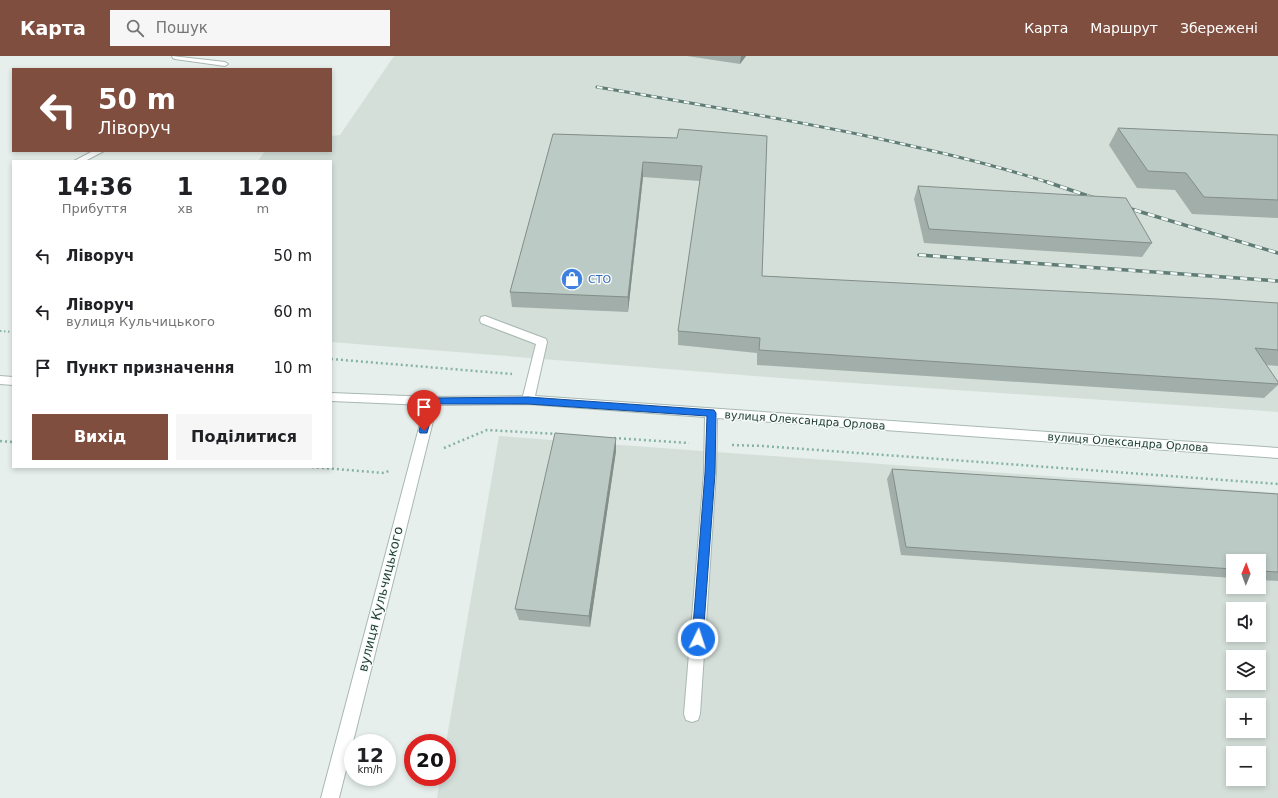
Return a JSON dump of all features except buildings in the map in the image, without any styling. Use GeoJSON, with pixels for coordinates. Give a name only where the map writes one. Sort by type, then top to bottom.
{"type":"FeatureCollection","features":[{"type":"Feature","properties":{"kind":"street"},"geometry":{"type":"LineString","coordinates":[[176,59],[225,64]]}},
{"type":"Feature","properties":{"kind":"street"},"geometry":{"type":"LineString","coordinates":[[80,160],[98,152]]}},
{"type":"Feature","properties":{"kind":"street"},"geometry":{"type":"LineString","coordinates":[[486,320],[542,342],[528,400]]}},
{"type":"Feature","properties":{"kind":"street"},"geometry":{"type":"LineString","coordinates":[[0,380],[12,381]]}},
{"type":"Feature","properties":{"kind":"street","name":"вулиця Олександра Орлова"},"geometry":{"type":"LineString","coordinates":[[332,397],[432,401],[528,400],[1278,453]]}},
{"type":"Feature","properties":{"kind":"street","name":"вулиця Кульчицького"},"geometry":{"type":"LineString","coordinates":[[330,798],[432,401]]}},
{"type":"Feature","properties":{"kind":"street"},"geometry":{"type":"LineString","coordinates":[[692,714],[709,481],[711,413]]}},
{"type":"Feature","properties":{"kind":"path"},"geometry":{"type":"LineString","coordinates":[[0,331],[12,332]]}},
{"type":"Feature","properties":{"kind":"path"},"geometry":{"type":"LineString","coordinates":[[332,359],[533,376]]}},
{"type":"Feature","properties":{"kind":"path"},"geometry":{"type":"LineString","coordinates":[[487,430],[564,435]]}},
{"type":"Feature","properties":{"kind":"path"},"geometry":{"type":"LineString","coordinates":[[610,438],[762,446],[1278,484]]}},
{"type":"Feature","properties":{"kind":"path"},"geometry":{"type":"LineString","coordinates":[[0,441],[12,442]]}},
{"type":"Feature","properties":{"kind":"shaded area"},"geometry":{"type":"Polygon","coordinates":[[[394,56],[1278,56],[1278,412],[780,378],[332,342],[332,160],[259,160],[264,152],[332,152],[332,136],[340,135],[394,56]]]}},
{"type":"Feature","properties":{"kind":"shaded area"},"geometry":{"type":"Polygon","coordinates":[[[499,436],[1278,493],[1278,798],[437,798],[439,786],[456,786],[456,734],[448,734],[499,436]]]}},
{"type":"Feature","properties":{"kind":"railway"},"geometry":{"type":"LineString","coordinates":[[597,87],[862,135],[934,151],[1049,183]]}},
{"type":"Feature","properties":{"kind":"railway"},"geometry":{"type":"LineString","coordinates":[[1049,183],[1100,200]]}},
{"type":"Feature","properties":{"kind":"railway"},"geometry":{"type":"LineString","coordinates":[[1121,206],[1278,253]]}},
{"type":"Feature","properties":{"kind":"railway"},"geometry":{"type":"LineString","coordinates":[[919,255],[1278,281]]}},
{"type":"Feature","properties":{"kind":"place","name":"СТО"},"geometry":{"type":"Point","coordinates":[572,279]}},
{"type":"Feature","properties":{"kind":"route"},"geometry":{"type":"LineString","coordinates":[[424,431],[432,401],[528,400],[711,413],[710,473],[698,639]]}}]}
